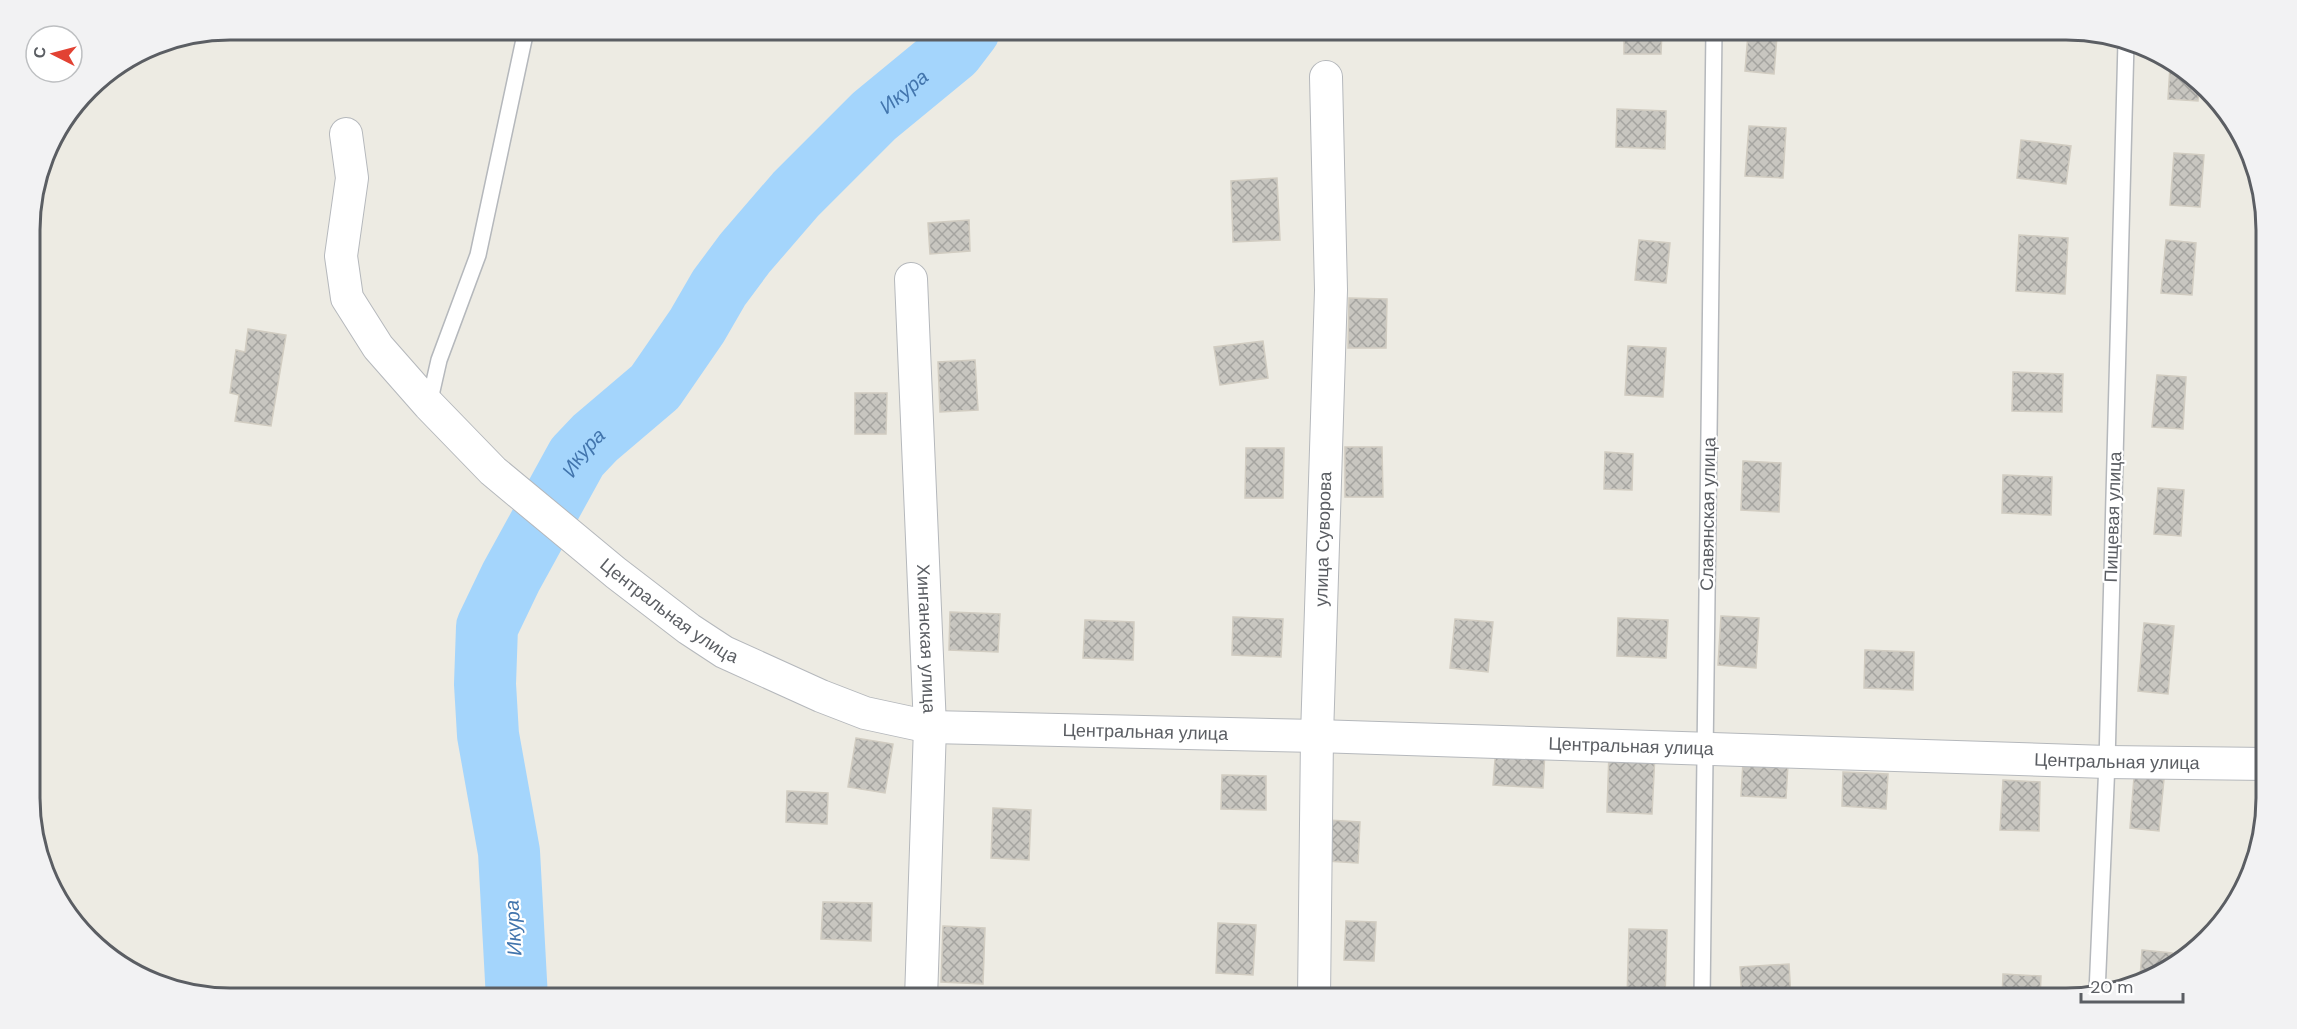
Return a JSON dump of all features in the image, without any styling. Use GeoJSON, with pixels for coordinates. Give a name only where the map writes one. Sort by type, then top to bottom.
{"type":"FeatureCollection","features":[{"type":"Feature","properties":{"kind":"street","name":"улица Суворова"},"geometry":{"type":"LineString","coordinates":[[1314,988],[1317,736],[1331,290],[1326,77]]}},
{"type":"Feature","properties":{"kind":"street","name":"Центральная улица"},"geometry":{"type":"LineString","coordinates":[[346,134],[352,178],[341,256],[347,298],[378,347],[429,405],[493,471],[616,573],[689,629],[724,652],[821,696],[865,712],[930,727],[1317,736],[2107,762],[2256,764]]}},
{"type":"Feature","properties":{"kind":"street","name":"Хинганская улица"},"geometry":{"type":"LineString","coordinates":[[911,279],[930,727],[921,988]]}},
{"type":"Feature","properties":{"kind":"lane"},"geometry":{"type":"LineString","coordinates":[[429,405],[439,360],[478,255],[524,40]]}},
{"type":"Feature","properties":{"kind":"lane","name":"Славянская улица"},"geometry":{"type":"LineString","coordinates":[[1702,988],[1714,40]]}},
{"type":"Feature","properties":{"kind":"lane","name":"Пищевая улица"},"geometry":{"type":"LineString","coordinates":[[2097,986],[2107,762],[2126,50]]}},
{"type":"Feature","properties":{"kind":"building"},"geometry":{"type":"Polygon","coordinates":[[[1624,40],[1662,40],[1661,54],[1624,54],[1624,40]]]}},
{"type":"Feature","properties":{"kind":"building"},"geometry":{"type":"Polygon","coordinates":[[[1748,40],[1777,40],[1774,74],[1745,71],[1748,40]]]}},
{"type":"Feature","properties":{"kind":"building"},"geometry":{"type":"Polygon","coordinates":[[[2170,71],[2199,94],[2198,101],[2168,99],[2170,71]]]}},
{"type":"Feature","properties":{"kind":"building"},"geometry":{"type":"Polygon","coordinates":[[[1617,109],[1666,111],[1665,149],[1616,147],[1617,109]]]}},
{"type":"Feature","properties":{"kind":"building"},"geometry":{"type":"Polygon","coordinates":[[[1749,126],[1786,128],[1783,178],[1745,176],[1749,126]]]}},
{"type":"Feature","properties":{"kind":"building"},"geometry":{"type":"Polygon","coordinates":[[[2021,140],[2071,146],[2066,184],[2017,178],[2021,140]]]}},
{"type":"Feature","properties":{"kind":"building"},"geometry":{"type":"Polygon","coordinates":[[[2174,153],[2204,155],[2200,207],[2170,205],[2174,153]]]}},
{"type":"Feature","properties":{"kind":"building"},"geometry":{"type":"Polygon","coordinates":[[[1277,178],[1280,240],[1233,242],[1231,181],[1277,178]]]}},
{"type":"Feature","properties":{"kind":"building"},"geometry":{"type":"Polygon","coordinates":[[[969,220],[970,251],[930,254],[928,223],[969,220]]]}},
{"type":"Feature","properties":{"kind":"building"},"geometry":{"type":"Polygon","coordinates":[[[2019,235],[2068,238],[2065,294],[2016,291],[2019,235]]]}},
{"type":"Feature","properties":{"kind":"building"},"geometry":{"type":"Polygon","coordinates":[[[1639,240],[1670,243],[1666,283],[1635,280],[1639,240]]]}},
{"type":"Feature","properties":{"kind":"building"},"geometry":{"type":"Polygon","coordinates":[[[2166,240],[2196,243],[2192,295],[2161,293],[2166,240]]]}},
{"type":"Feature","properties":{"kind":"building"},"geometry":{"type":"Polygon","coordinates":[[[1349,298],[1387,299],[1386,348],[1348,348],[1349,298]]]}},
{"type":"Feature","properties":{"kind":"building"},"geometry":{"type":"Polygon","coordinates":[[[248,329],[286,335],[271,426],[235,421],[239,395],[230,393],[236,350],[245,352],[248,329]]]}},
{"type":"Feature","properties":{"kind":"building"},"geometry":{"type":"Polygon","coordinates":[[[1263,341],[1268,378],[1220,385],[1214,347],[1263,341]]]}},
{"type":"Feature","properties":{"kind":"building"},"geometry":{"type":"Polygon","coordinates":[[[1628,346],[1666,348],[1663,397],[1625,395],[1628,346]]]}},
{"type":"Feature","properties":{"kind":"building"},"geometry":{"type":"Polygon","coordinates":[[[975,360],[978,410],[940,412],[938,362],[975,360]]]}},
{"type":"Feature","properties":{"kind":"building"},"geometry":{"type":"Polygon","coordinates":[[[2013,372],[2063,374],[2062,412],[2012,411],[2013,372]]]}},
{"type":"Feature","properties":{"kind":"building"},"geometry":{"type":"Polygon","coordinates":[[[2157,375],[2186,377],[2183,429],[2152,427],[2157,375]]]}},
{"type":"Feature","properties":{"kind":"building"},"geometry":{"type":"Polygon","coordinates":[[[855,393],[887,393],[886,434],[855,434],[855,393]]]}},
{"type":"Feature","properties":{"kind":"building"},"geometry":{"type":"Polygon","coordinates":[[[1345,447],[1382,447],[1383,497],[1345,497],[1345,447]]]}},
{"type":"Feature","properties":{"kind":"building"},"geometry":{"type":"Polygon","coordinates":[[[1246,448],[1284,448],[1283,498],[1245,498],[1246,448]]]}},
{"type":"Feature","properties":{"kind":"building"},"geometry":{"type":"Polygon","coordinates":[[[1605,452],[1633,454],[1632,490],[1604,489],[1605,452]]]}},
{"type":"Feature","properties":{"kind":"building"},"geometry":{"type":"Polygon","coordinates":[[[1743,461],[1781,463],[1779,512],[1741,510],[1743,461]]]}},
{"type":"Feature","properties":{"kind":"building"},"geometry":{"type":"Polygon","coordinates":[[[2003,475],[2052,477],[2051,515],[2002,513],[2003,475]]]}},
{"type":"Feature","properties":{"kind":"building"},"geometry":{"type":"Polygon","coordinates":[[[2158,488],[2184,490],[2181,536],[2154,534],[2158,488]]]}},
{"type":"Feature","properties":{"kind":"building"},"geometry":{"type":"Polygon","coordinates":[[[950,612],[1000,614],[998,652],[949,650],[950,612]]]}},
{"type":"Feature","properties":{"kind":"building"},"geometry":{"type":"Polygon","coordinates":[[[1721,616],[1759,618],[1756,668],[1718,665],[1721,616]]]}},
{"type":"Feature","properties":{"kind":"building"},"geometry":{"type":"Polygon","coordinates":[[[1233,617],[1283,619],[1281,657],[1232,655],[1233,617]]]}},
{"type":"Feature","properties":{"kind":"building"},"geometry":{"type":"Polygon","coordinates":[[[1618,618],[1668,620],[1666,658],[1617,656],[1618,618]]]}},
{"type":"Feature","properties":{"kind":"building"},"geometry":{"type":"Polygon","coordinates":[[[1455,619],[1493,622],[1488,672],[1450,668],[1455,619]]]}},
{"type":"Feature","properties":{"kind":"building"},"geometry":{"type":"Polygon","coordinates":[[[1085,620],[1134,622],[1133,660],[1083,658],[1085,620]]]}},
{"type":"Feature","properties":{"kind":"building"},"geometry":{"type":"Polygon","coordinates":[[[2144,623],[2174,626],[2168,694],[2138,691],[2144,623]]]}},
{"type":"Feature","properties":{"kind":"building"},"geometry":{"type":"Polygon","coordinates":[[[1865,650],[1914,652],[1913,690],[1864,688],[1865,650]]]}},
{"type":"Feature","properties":{"kind":"building"},"geometry":{"type":"Polygon","coordinates":[[[856,738],[893,744],[885,793],[848,787],[856,738]]]}},
{"type":"Feature","properties":{"kind":"building"},"geometry":{"type":"Polygon","coordinates":[[[1496,747],[1545,750],[1543,788],[1493,785],[1496,747]]]}},
{"type":"Feature","properties":{"kind":"building"},"geometry":{"type":"Polygon","coordinates":[[[1609,752],[1655,754],[1652,814],[1607,812],[1609,752]]]}},
{"type":"Feature","properties":{"kind":"building"},"geometry":{"type":"Polygon","coordinates":[[[1743,762],[1788,764],[1786,798],[1741,796],[1743,762]]]}},
{"type":"Feature","properties":{"kind":"building"},"geometry":{"type":"Polygon","coordinates":[[[1843,772],[1888,774],[1886,809],[1842,806],[1843,772]]]}},
{"type":"Feature","properties":{"kind":"building"},"geometry":{"type":"Polygon","coordinates":[[[1222,775],[1266,776],[1266,810],[1221,809],[1222,775]]]}},
{"type":"Feature","properties":{"kind":"building"},"geometry":{"type":"Polygon","coordinates":[[[2134,777],[2164,779],[2159,831],[2130,828],[2134,777]]]}},
{"type":"Feature","properties":{"kind":"building"},"geometry":{"type":"Polygon","coordinates":[[[2003,780],[2040,782],[2039,831],[2000,830],[2003,780]]]}},
{"type":"Feature","properties":{"kind":"building"},"geometry":{"type":"Polygon","coordinates":[[[787,791],[828,793],[827,824],[786,822],[787,791]]]}},
{"type":"Feature","properties":{"kind":"building"},"geometry":{"type":"Polygon","coordinates":[[[993,808],[1031,810],[1029,860],[991,858],[993,808]]]}},
{"type":"Feature","properties":{"kind":"building"},"geometry":{"type":"Polygon","coordinates":[[[1328,820],[1360,822],[1358,863],[1326,861],[1328,820]]]}},
{"type":"Feature","properties":{"kind":"building"},"geometry":{"type":"Polygon","coordinates":[[[823,902],[872,903],[871,941],[821,939],[823,902]]]}},
{"type":"Feature","properties":{"kind":"building"},"geometry":{"type":"Polygon","coordinates":[[[1346,921],[1376,922],[1374,961],[1344,960],[1346,921]]]}},
{"type":"Feature","properties":{"kind":"building"},"geometry":{"type":"Polygon","coordinates":[[[1218,923],[1256,925],[1253,975],[1216,973],[1218,923]]]}},
{"type":"Feature","properties":{"kind":"building"},"geometry":{"type":"Polygon","coordinates":[[[943,926],[985,928],[983,984],[941,982],[943,926]]]}},
{"type":"Feature","properties":{"kind":"building"},"geometry":{"type":"Polygon","coordinates":[[[1629,929],[1667,930],[1665,988],[1627,988],[1629,929]]]}},
{"type":"Feature","properties":{"kind":"building"},"geometry":{"type":"Polygon","coordinates":[[[2142,950],[2172,953],[2172,956],[2162,963],[2140,973],[2142,950]]]}},
{"type":"Feature","properties":{"kind":"building"},"geometry":{"type":"Polygon","coordinates":[[[1789,964],[1790,988],[1741,988],[1740,967],[1789,964]]]}},
{"type":"Feature","properties":{"kind":"building"},"geometry":{"type":"Polygon","coordinates":[[[2003,974],[2041,976],[2040,988],[2002,988],[2003,974]]]}},
{"type":"Feature","properties":{"kind":"waterway","name":"Икура"},"geometry":{"type":"LineString","coordinates":[[516,988],[509,852],[488,735],[485,684],[487,627],[511,577],[577,457],[595,438],[655,387],[697,326],[719,288],[745,253],[796,194],[874,116],[953,51],[961,40]]}}]}
